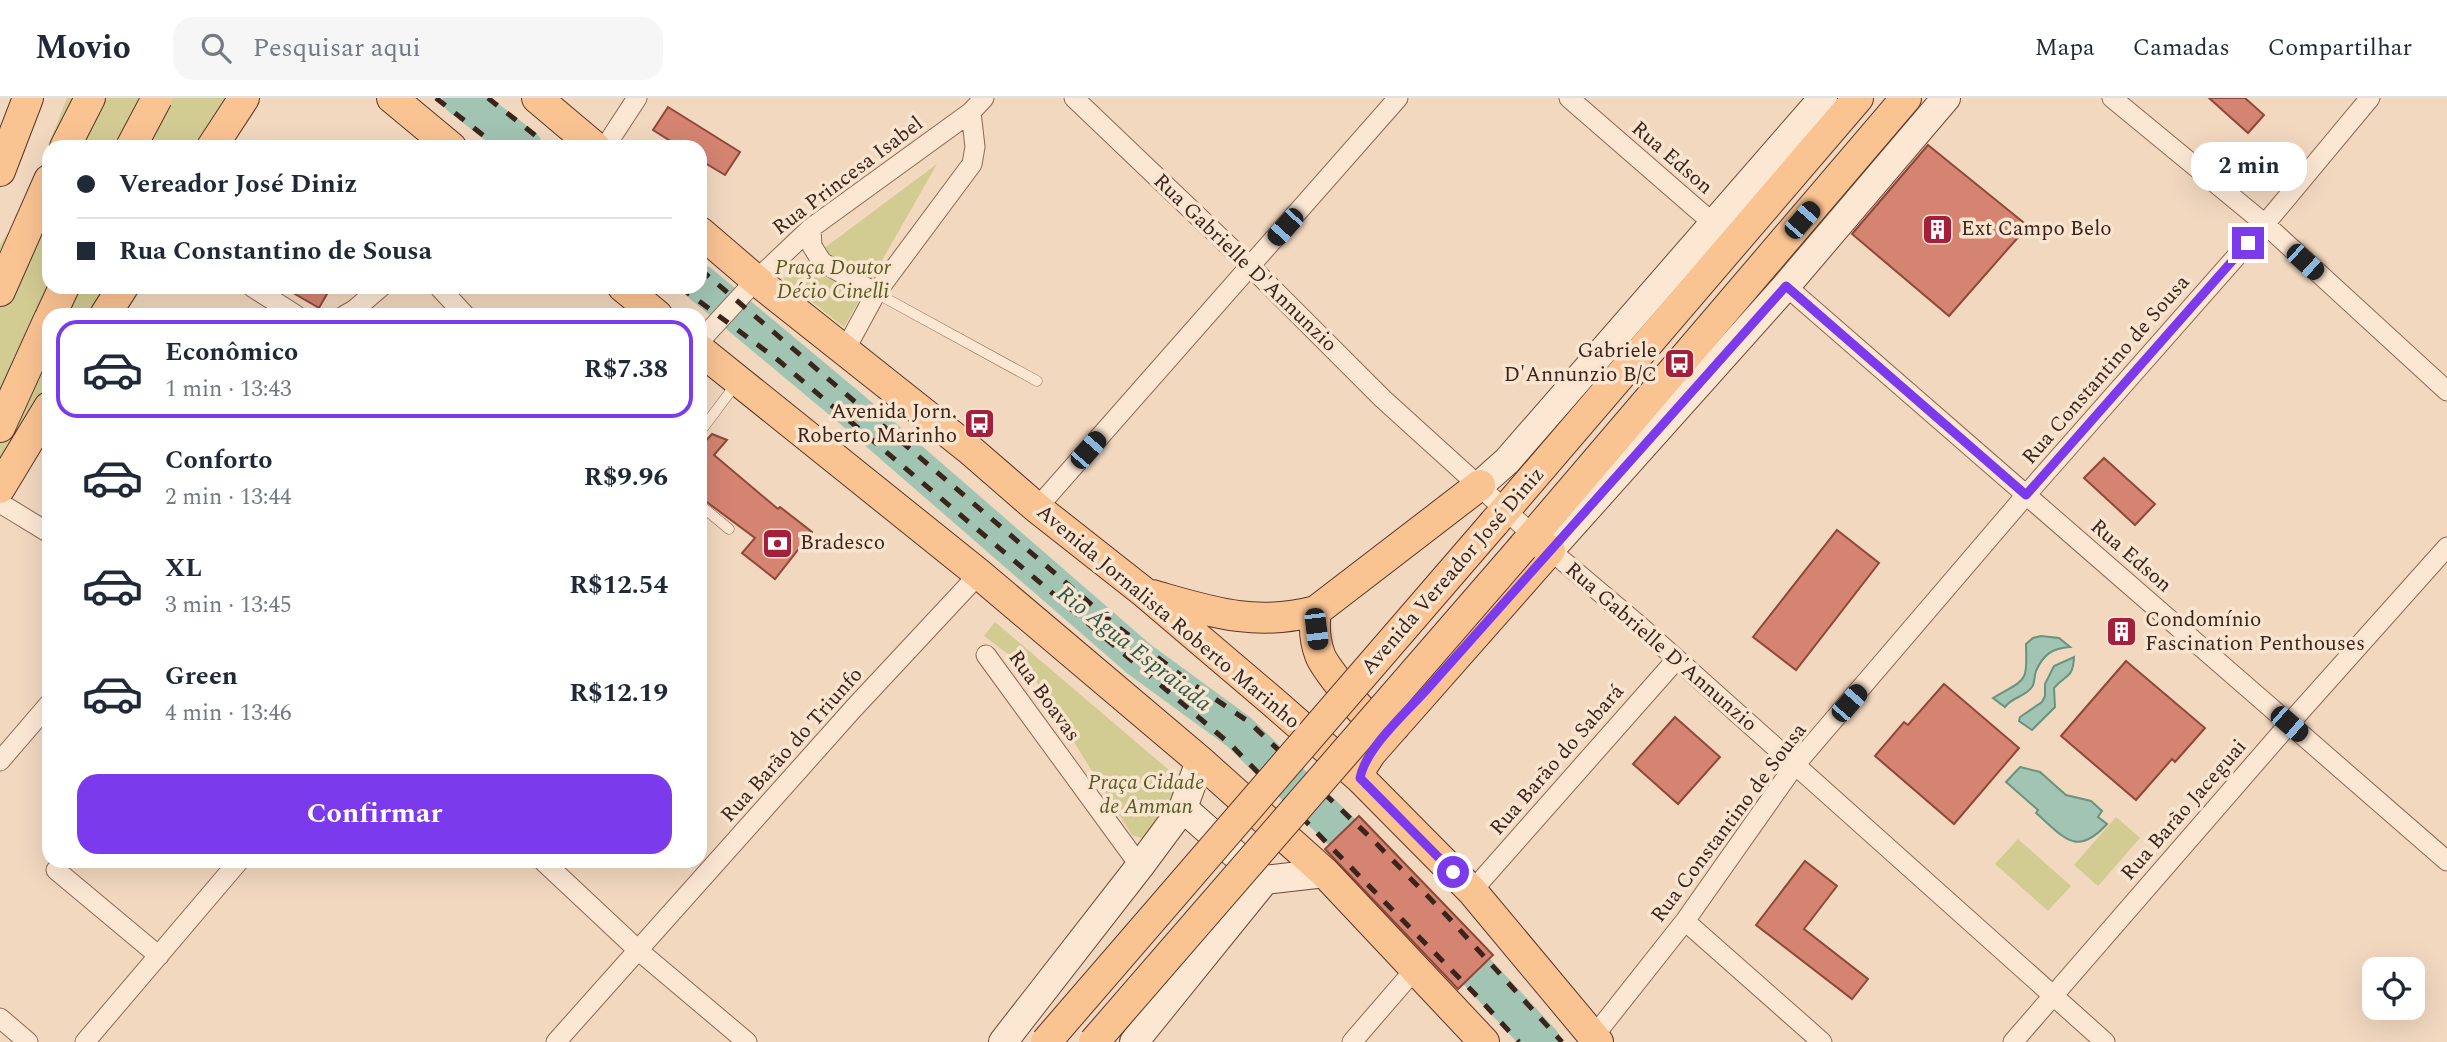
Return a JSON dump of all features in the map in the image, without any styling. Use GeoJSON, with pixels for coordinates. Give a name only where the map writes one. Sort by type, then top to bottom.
{"type":"FeatureCollection","features":[{"type":"Feature","properties":{"kind":"main road"},"geometry":{"type":"LineString","coordinates":[[0,171],[28,98]]}},
{"type":"Feature","properties":{"kind":"main road"},"geometry":{"type":"LineString","coordinates":[[69,140],[90,98]]}},
{"type":"Feature","properties":{"kind":"main road"},"geometry":{"type":"LineString","coordinates":[[135,140],[157,98]]}},
{"type":"Feature","properties":{"kind":"main road"},"geometry":{"type":"LineString","coordinates":[[218,140],[244,98]]}},
{"type":"Feature","properties":{"kind":"main road"},"geometry":{"type":"LineString","coordinates":[[537,98],[587,140]]}},
{"type":"Feature","properties":{"kind":"main road","name":"Avenida Vereador José Diniz"},"geometry":{"type":"LineString","coordinates":[[1046,1042],[1858,98]]}},
{"type":"Feature","properties":{"kind":"main road","name":"Avenida Vereador José Diniz"},"geometry":{"type":"LineString","coordinates":[[1094,1042],[1535,544],[1906,98]]}},
{"type":"Feature","properties":{"kind":"main road"},"geometry":{"type":"LineString","coordinates":[[391,99],[442,140]]}},
{"type":"Feature","properties":{"kind":"main road"},"geometry":{"type":"LineString","coordinates":[[0,291],[42,196]]}},
{"type":"Feature","properties":{"kind":"main road","name":"Avenida Jornalista Roberto Marinho"},"geometry":{"type":"LineString","coordinates":[[707,238],[754,282],[845,350],[1145,593],[1360,778],[1472,891],[1596,1039]]}},
{"type":"Feature","properties":{"kind":"main road"},"geometry":{"type":"LineString","coordinates":[[632,294],[648,308]]}},
{"type":"Feature","properties":{"kind":"main road"},"geometry":{"type":"LineString","coordinates":[[0,427],[42,335]]}},
{"type":"Feature","properties":{"kind":"main road"},"geometry":{"type":"LineString","coordinates":[[707,356],[979,574],[1200,761],[1325,873],[1484,1042]]}},
{"type":"Feature","properties":{"kind":"main road"},"geometry":{"type":"LineString","coordinates":[[0,488],[42,419]]}},
{"type":"Feature","properties":{"kind":"main road"},"geometry":{"type":"LineString","coordinates":[[1145,593],[1239,617],[1268,620],[1317,611],[1480,485]]}},
{"type":"Feature","properties":{"kind":"main road"},"geometry":{"type":"LineString","coordinates":[[1360,778],[1362,767],[1371,752],[1395,726],[1535,544]]}},
{"type":"Feature","properties":{"kind":"main road"},"geometry":{"type":"LineString","coordinates":[[1317,611],[1316,629],[1320,656],[1333,676],[1375,724],[1385,728],[1395,726]]}},
{"type":"Feature","properties":{"kind":"street"},"geometry":{"type":"LineString","coordinates":[[610,140],[637,98]]}},
{"type":"Feature","properties":{"kind":"street","name":"Rua Gabrielle D'Annunzio"},"geometry":{"type":"LineString","coordinates":[[1074,98],[1250,266],[1383,399],[1480,485],[1500,517],[1676,660],[2105,1042]]}},
{"type":"Feature","properties":{"kind":"street"},"geometry":{"type":"LineString","coordinates":[[1037,508],[1398,98]]}},
{"type":"Feature","properties":{"kind":"street","name":"Rua Edson"},"geometry":{"type":"LineString","coordinates":[[1569,98],[1714,224]]}},
{"type":"Feature","properties":{"kind":"street","name":"Avenida Vereador José Diniz"},"geometry":{"type":"LineString","coordinates":[[1480,485],[1507,461],[1823,98]]}},
{"type":"Feature","properties":{"kind":"street","name":"Avenida Vereador José Diniz"},"geometry":{"type":"LineString","coordinates":[[1535,544],[1786,286],[1946,98]]}},
{"type":"Feature","properties":{"kind":"street"},"geometry":{"type":"LineString","coordinates":[[2112,98],[2265,225],[2447,391]]}},
{"type":"Feature","properties":{"kind":"street","name":"Rua Constantino de Sousa"},"geometry":{"type":"LineString","coordinates":[[1596,1039],[1685,921],[1795,765],[2026,495],[2265,225],[2370,98]]}},
{"type":"Feature","properties":{"kind":"street","name":"Rua Princesa Isabel"},"geometry":{"type":"LineString","coordinates":[[707,333],[754,282],[811,228],[977,105]]}},
{"type":"Feature","properties":{"kind":"street","name":"Rua Princesa Isabel"},"geometry":{"type":"LineString","coordinates":[[845,350],[876,293],[972,164],[977,105]]}},
{"type":"Feature","properties":{"kind":"street"},"geometry":{"type":"LineString","coordinates":[[811,228],[812,246],[822,262],[876,293]]}},
{"type":"Feature","properties":{"kind":"street","name":"Rua Edson"},"geometry":{"type":"LineString","coordinates":[[1786,286],[2447,861]]}},
{"type":"Feature","properties":{"kind":"street"},"geometry":{"type":"LineString","coordinates":[[263,294],[285,308]]}},
{"type":"Feature","properties":{"kind":"street"},"geometry":{"type":"LineString","coordinates":[[356,308],[373,294]]}},
{"type":"Feature","properties":{"kind":"street"},"geometry":{"type":"LineString","coordinates":[[446,294],[458,308]]}},
{"type":"Feature","properties":{"kind":"street"},"geometry":{"type":"LineString","coordinates":[[0,503],[42,529]]}},
{"type":"Feature","properties":{"kind":"street","name":"Rua Barão Jaceguai"},"geometry":{"type":"LineString","coordinates":[[2013,1042],[2289,724],[2447,547]]}},
{"type":"Feature","properties":{"kind":"street","name":"Rua Barão do Triunfo"},"geometry":{"type":"LineString","coordinates":[[556,1042],[854,708],[979,574]]}},
{"type":"Feature","properties":{"kind":"street","name":"Rua Boavas"},"geometry":{"type":"LineString","coordinates":[[986,654],[1140,866]]}},
{"type":"Feature","properties":{"kind":"street","name":"Rua Barão do Sabará"},"geometry":{"type":"LineString","coordinates":[[1472,891],[1676,660]]}},
{"type":"Feature","properties":{"kind":"street"},"geometry":{"type":"LineString","coordinates":[[0,761],[42,713]]}},
{"type":"Feature","properties":{"kind":"street"},"geometry":{"type":"LineString","coordinates":[[1003,1042],[1183,808],[1200,761]]}},
{"type":"Feature","properties":{"kind":"street"},"geometry":{"type":"LineString","coordinates":[[1183,808],[1265,880]]}},
{"type":"Feature","properties":{"kind":"street"},"geometry":{"type":"LineString","coordinates":[[85,1042],[233,868]]}},
{"type":"Feature","properties":{"kind":"street"},"geometry":{"type":"LineString","coordinates":[[550,868],[639,951],[747,1042]]}},
{"type":"Feature","properties":{"kind":"street"},"geometry":{"type":"LineString","coordinates":[[56,870],[159,956]]}},
{"type":"Feature","properties":{"kind":"street"},"geometry":{"type":"LineString","coordinates":[[1134,1042],[1265,880],[1325,873]]}},
{"type":"Feature","properties":{"kind":"street"},"geometry":{"type":"LineString","coordinates":[[1685,921],[1822,1042]]}},
{"type":"Feature","properties":{"kind":"street"},"geometry":{"type":"LineString","coordinates":[[1352,1042],[1416,968]]}},
{"type":"Feature","properties":{"kind":"street"},"geometry":{"type":"LineString","coordinates":[[0,1018],[28,1042]]}},
{"type":"Feature","properties":{"kind":"lane"},"geometry":{"type":"LineString","coordinates":[[876,293],[1037,381]]}},
{"type":"Feature","properties":{"kind":"lane"},"geometry":{"type":"LineString","coordinates":[[707,423],[738,381]]}},
{"type":"Feature","properties":{"kind":"lane"},"geometry":{"type":"LineString","coordinates":[[707,511],[729,528]]}},
{"type":"Feature","properties":{"kind":"green space"},"geometry":{"type":"Polygon","coordinates":[[[67,98],[232,98],[206,140],[51,140],[67,98]]]}},
{"type":"Feature","properties":{"kind":"green space"},"geometry":{"type":"Polygon","coordinates":[[[42,162],[42,294],[112,294],[103,308],[42,308],[42,409],[0,478],[0,245],[24,208],[42,162]]]}},
{"type":"Feature","properties":{"kind":"green space","name":"Praça Doutor Décio Cinelli"},"geometry":{"type":"Polygon","coordinates":[[[937,164],[844,327],[783,279],[937,164]]]}},
{"type":"Feature","properties":{"kind":"green space","name":"Praça Cidade de Amman"},"geometry":{"type":"Polygon","coordinates":[[[995,622],[1183,782],[1151,841],[1132,835],[1029,670],[984,636],[995,622]]]}},
{"type":"Feature","properties":{"kind":"green space"},"geometry":{"type":"Polygon","coordinates":[[[2116,817],[2140,838],[2098,886],[2074,865],[2116,817]]]}},
{"type":"Feature","properties":{"kind":"green space"},"geometry":{"type":"Polygon","coordinates":[[[2018,839],[2071,886],[2048,911],[1995,864],[2018,839]]]}},
{"type":"Feature","properties":{"kind":"shaded area"},"geometry":{"type":"Polygon","coordinates":[[[2041,636],[2059,638],[2070,647],[2053,651],[2045,657],[2036,671],[2032,687],[2005,707],[1993,698],[2023,678],[2026,644],[2041,636]]]}},
{"type":"Feature","properties":{"kind":"shaded area"},"geometry":{"type":"Polygon","coordinates":[[[2074,657],[2070,673],[2054,688],[2055,707],[2032,730],[2019,721],[2020,717],[2042,702],[2045,684],[2054,666],[2074,657]]]}},
{"type":"Feature","properties":{"kind":"shaded area"},"geometry":{"type":"Polygon","coordinates":[[[2020,767],[2040,772],[2066,795],[2091,801],[2102,811],[2098,817],[2107,824],[2087,840],[2078,842],[2063,836],[2006,782],[2020,767]]]}},
{"type":"Feature","properties":{"kind":"building"},"geometry":{"type":"Polygon","coordinates":[[[2209,98],[2245,98],[2264,115],[2248,133],[2209,98]]]}},
{"type":"Feature","properties":{"kind":"building"},"geometry":{"type":"Polygon","coordinates":[[[668,107],[740,152],[725,175],[707,164],[707,140],[669,140],[653,130],[668,107]]]}},
{"type":"Feature","properties":{"kind":"building","name":"Ext Campo Belo"},"geometry":{"type":"Polygon","coordinates":[[[1928,145],[2028,226],[1949,316],[1852,234],[1928,145]]]}},
{"type":"Feature","properties":{"kind":"building"},"geometry":{"type":"Polygon","coordinates":[[[295,294],[327,294],[319,308],[295,294]]]}},
{"type":"Feature","properties":{"kind":"building"},"geometry":{"type":"Polygon","coordinates":[[[712,434],[727,440],[714,455],[778,509],[780,507],[812,532],[775,579],[742,553],[755,538],[707,502],[707,440],[712,434]]]}},
{"type":"Feature","properties":{"kind":"building"},"geometry":{"type":"Polygon","coordinates":[[[2104,458],[2155,504],[2135,525],[2084,478],[2104,458]]]}},
{"type":"Feature","properties":{"kind":"building"},"geometry":{"type":"Polygon","coordinates":[[[1837,530],[1879,563],[1796,670],[1753,637],[1837,530]]]}},
{"type":"Feature","properties":{"kind":"building"},"geometry":{"type":"Polygon","coordinates":[[[2126,661],[2205,728],[2175,762],[2172,759],[2136,800],[2061,736],[2126,661]]]}},
{"type":"Feature","properties":{"kind":"building"},"geometry":{"type":"Polygon","coordinates":[[[1944,684],[2019,748],[1954,824],[1875,756],[1904,722],[1908,725],[1944,684]]]}},
{"type":"Feature","properties":{"kind":"building"},"geometry":{"type":"Polygon","coordinates":[[[1675,717],[1720,757],[1678,804],[1633,764],[1675,717]]]}},
{"type":"Feature","properties":{"kind":"building"},"geometry":{"type":"Polygon","coordinates":[[[1359,816],[1493,955],[1458,989],[1325,849],[1359,816]]]}},
{"type":"Feature","properties":{"kind":"building"},"geometry":{"type":"Polygon","coordinates":[[[1805,861],[1837,886],[1804,929],[1868,979],[1852,999],[1756,925],[1805,861]]]}},
{"type":"Feature","properties":{"kind":"waterway","name":"Rio Água Espraiada"},"geometry":{"type":"LineString","coordinates":[[461,98],[515,140]]}},
{"type":"Feature","properties":{"kind":"waterway","name":"Rio Água Espraiada"},"geometry":{"type":"LineString","coordinates":[[707,289],[850,408],[1139,659],[1239,732],[1379,868]]}},
{"type":"Feature","properties":{"kind":"waterway","name":"Rio Água Espraiada"},"geometry":{"type":"LineString","coordinates":[[1443,935],[1542,1042]]}},
{"type":"Feature","properties":{"kind":"railway"},"geometry":{"type":"LineString","coordinates":[[436,98],[489,140]]}},
{"type":"Feature","properties":{"kind":"railway"},"geometry":{"type":"LineString","coordinates":[[488,98],[541,140]]}},
{"type":"Feature","properties":{"kind":"railway"},"geometry":{"type":"LineString","coordinates":[[707,275],[1113,623],[1187,680],[1249,722],[1372,839],[1449,918],[1562,1042]]}},
{"type":"Feature","properties":{"kind":"railway"},"geometry":{"type":"LineString","coordinates":[[689,294],[778,360],[1230,744],[1519,1042]]}},
{"type":"Feature","properties":{"kind":"place","name":"Ext Campo Belo"},"geometry":{"type":"Point","coordinates":[1938,229]}},
{"type":"Feature","properties":{"kind":"place","name":"Gabriele D'Annunzio B/C"},"geometry":{"type":"Point","coordinates":[1680,363]}},
{"type":"Feature","properties":{"kind":"place","name":"Avenida Jorn. Roberto Marinho"},"geometry":{"type":"Point","coordinates":[980,424]}},
{"type":"Feature","properties":{"kind":"place","name":"Bradesco"},"geometry":{"type":"Point","coordinates":[777,543]}},
{"type":"Feature","properties":{"kind":"place","name":"Condomínio Fascination Penthouses"},"geometry":{"type":"Point","coordinates":[2122,632]}},
{"type":"Feature","properties":{"kind":"route"},"geometry":{"type":"LineString","coordinates":[[1453,872],[1360,778],[1362,767],[1371,752],[1549,550],[1786,286],[2026,495],[2248,243]]}}]}
